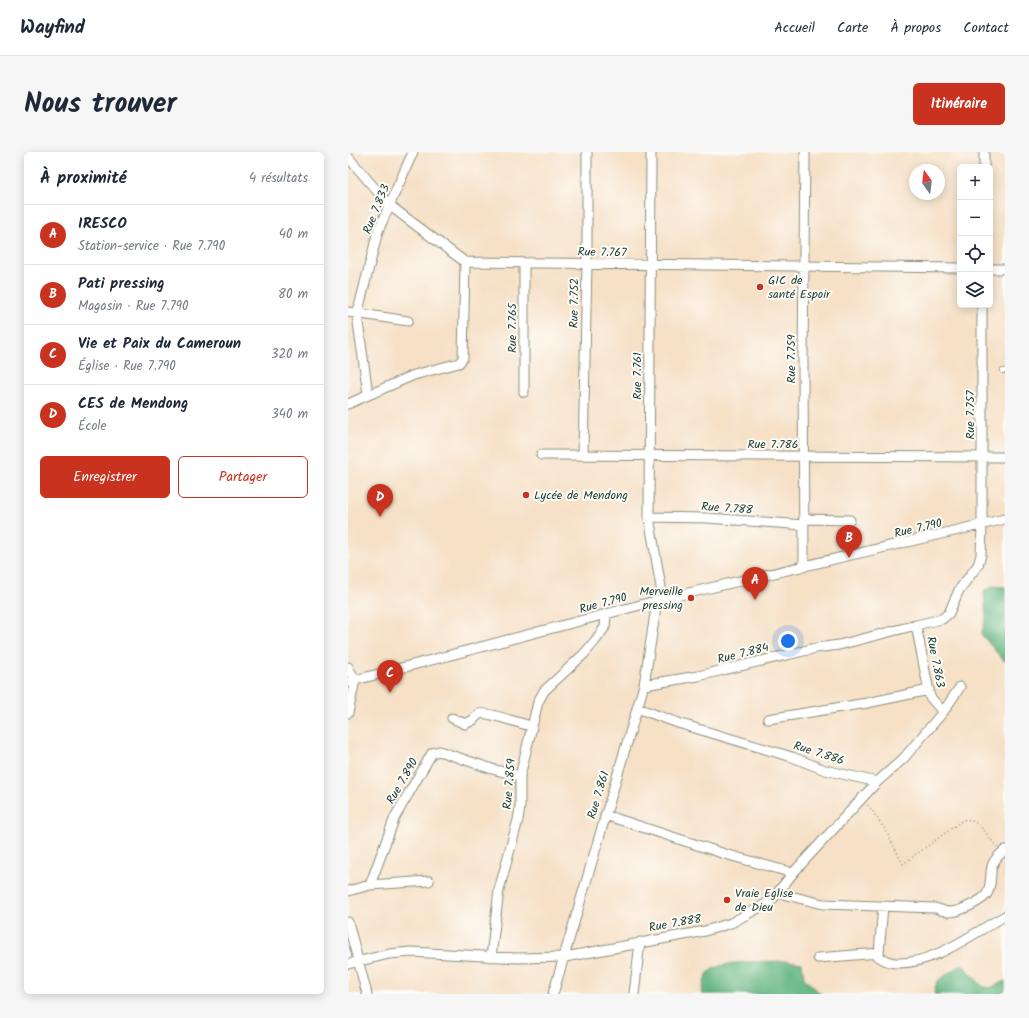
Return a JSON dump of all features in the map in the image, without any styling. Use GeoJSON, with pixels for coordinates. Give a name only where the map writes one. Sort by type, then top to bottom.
{"type":"FeatureCollection","features":[{"type":"Feature","properties":{"kind":"street","name":"Rue 7.833"},"geometry":{"type":"LineString","coordinates":[[368,394],[352,314],[378,231],[413,152]]}},
{"type":"Feature","properties":{"kind":"street","name":"Rue 7.752"},"geometry":{"type":"LineString","coordinates":[[583,455],[587,264],[586,152]]}},
{"type":"Feature","properties":{"kind":"street","name":"Rue 7.761"},"geometry":{"type":"LineString","coordinates":[[651,152],[649,265],[649,517],[660,600]]}},
{"type":"Feature","properties":{"kind":"street","name":"Rue 7.759"},"geometry":{"type":"LineString","coordinates":[[804,567],[803,456],[805,152]]}},
{"type":"Feature","properties":{"kind":"street"},"geometry":{"type":"LineString","coordinates":[[984,152],[984,164]]}},
{"type":"Feature","properties":{"kind":"street"},"geometry":{"type":"LineString","coordinates":[[348,157],[389,205],[466,262],[463,358],[459,364],[414,374],[348,404]]}},
{"type":"Feature","properties":{"kind":"street","name":"Rue 7.767"},"geometry":{"type":"LineString","coordinates":[[466,262],[957,268]]}},
{"type":"Feature","properties":{"kind":"street","name":"Rue 7.765"},"geometry":{"type":"LineString","coordinates":[[524,263],[524,392]]}},
{"type":"Feature","properties":{"kind":"street"},"geometry":{"type":"LineString","coordinates":[[993,268],[1005,269]]}},
{"type":"Feature","properties":{"kind":"street","name":"Rue 7.757"},"geometry":{"type":"LineString","coordinates":[[982,308],[982,525]]}},
{"type":"Feature","properties":{"kind":"street"},"geometry":{"type":"LineString","coordinates":[[352,314],[408,321]]}},
{"type":"Feature","properties":{"kind":"street","name":"Rue 7.786"},"geometry":{"type":"LineString","coordinates":[[541,455],[1005,457]]}},
{"type":"Feature","properties":{"kind":"street","name":"Rue 7.788"},"geometry":{"type":"LineString","coordinates":[[649,517],[804,522],[850,520]]}},
{"type":"Feature","properties":{"kind":"street","name":"Rue 7.790"},"geometry":{"type":"LineString","coordinates":[[351,681],[660,600],[1005,519]]}},
{"type":"Feature","properties":{"kind":"street","name":"Rue 7.863"},"geometry":{"type":"LineString","coordinates":[[943,712],[930,697],[916,625],[942,619],[949,614],[959,590],[978,565],[982,525]]}},
{"type":"Feature","properties":{"kind":"street","name":"Rue 7.861"},"geometry":{"type":"LineString","coordinates":[[553,994],[644,685],[660,600]]}},
{"type":"Feature","properties":{"kind":"street","name":"Rue 7.859"},"geometry":{"type":"LineString","coordinates":[[491,957],[499,890],[518,820],[520,807],[520,776],[538,702],[544,691],[584,654],[605,626],[606,615]]}},
{"type":"Feature","properties":{"kind":"street","name":"Rue 7.884"},"geometry":{"type":"LineString","coordinates":[[644,685],[705,675],[816,648],[839,645],[916,625]]}},
{"type":"Feature","properties":{"kind":"street"},"geometry":{"type":"LineString","coordinates":[[348,667],[351,681],[348,713]]}},
{"type":"Feature","properties":{"kind":"street"},"geometry":{"type":"LineString","coordinates":[[605,815],[725,854],[793,873],[863,796],[903,760],[943,712],[960,686]]}},
{"type":"Feature","properties":{"kind":"street"},"geometry":{"type":"LineString","coordinates":[[768,719],[866,703],[929,690]]}},
{"type":"Feature","properties":{"kind":"street","name":"Rue 7.886"},"geometry":{"type":"LineString","coordinates":[[637,708],[678,723],[792,757],[825,770],[877,782]]}},
{"type":"Feature","properties":{"kind":"street"},"geometry":{"type":"LineString","coordinates":[[452,718],[465,724],[473,720],[479,714],[487,712],[508,721],[531,726]]}},
{"type":"Feature","properties":{"kind":"street","name":"Rue 7.890"},"geometry":{"type":"LineString","coordinates":[[370,886],[395,817],[432,753],[439,751],[492,770],[520,776]]}},
{"type":"Feature","properties":{"kind":"street"},"geometry":{"type":"LineString","coordinates":[[778,893],[823,904],[935,908],[950,912],[974,903],[988,892],[990,867],[1004,851]]}},
{"type":"Feature","properties":{"kind":"street","name":"Rue 7.888"},"geometry":{"type":"LineString","coordinates":[[348,964],[399,952],[491,957],[565,957],[705,931],[731,923],[771,901],[793,873]]}},
{"type":"Feature","properties":{"kind":"street"},"geometry":{"type":"LineString","coordinates":[[348,891],[370,886],[429,881]]}},
{"type":"Feature","properties":{"kind":"street"},"geometry":{"type":"LineString","coordinates":[[876,955],[880,950],[883,906]]}},
{"type":"Feature","properties":{"kind":"street"},"geometry":{"type":"LineString","coordinates":[[818,958],[876,955],[888,962],[907,963],[926,958],[958,944],[1005,916]]}},
{"type":"Feature","properties":{"kind":"street"},"geometry":{"type":"LineString","coordinates":[[348,922],[367,994]]}},
{"type":"Feature","properties":{"kind":"street"},"geometry":{"type":"LineString","coordinates":[[634,994],[640,942]]}},
{"type":"Feature","properties":{"kind":"path"},"geometry":{"type":"LineString","coordinates":[[863,796],[886,832],[903,864],[963,820],[969,818],[976,822],[1004,851]]}},
{"type":"Feature","properties":{"kind":"green space"},"geometry":{"type":"Polygon","coordinates":[[[992,586],[1005,587],[1005,662],[981,634],[986,619],[984,591],[992,586]]]}},
{"type":"Feature","properties":{"kind":"green space"},"geometry":{"type":"Polygon","coordinates":[[[787,961],[802,963],[804,978],[821,994],[701,994],[708,973],[722,965],[745,962],[787,961]]]}},
{"type":"Feature","properties":{"kind":"green space"},"geometry":{"type":"Polygon","coordinates":[[[962,964],[982,986],[990,988],[1005,981],[1005,994],[934,994],[937,981],[962,964]]]}},
{"type":"Feature","properties":{"kind":"place","name":"GIC de santé Espoir"},"geometry":{"type":"Point","coordinates":[760,287]}},
{"type":"Feature","properties":{"kind":"place","name":"Lycée de Mendong"},"geometry":{"type":"Point","coordinates":[526,495]}},
{"type":"Feature","properties":{"kind":"place","name":"CES de Mendong"},"geometry":{"type":"Point","coordinates":[380,517]}},
{"type":"Feature","properties":{"kind":"place","name":"Pati pressing"},"geometry":{"type":"Point","coordinates":[849,558]}},
{"type":"Feature","properties":{"kind":"place","name":"Merveille pressing"},"geometry":{"type":"Point","coordinates":[691,598]}},
{"type":"Feature","properties":{"kind":"place","name":"IRESCO"},"geometry":{"type":"Point","coordinates":[755,600]}},
{"type":"Feature","properties":{"kind":"place","name":"Vie et Paix du Cameroun"},"geometry":{"type":"Point","coordinates":[390,693]}},
{"type":"Feature","properties":{"kind":"place","name":"Vraie Eglise de Dieu"},"geometry":{"type":"Point","coordinates":[727,900]}}]}
